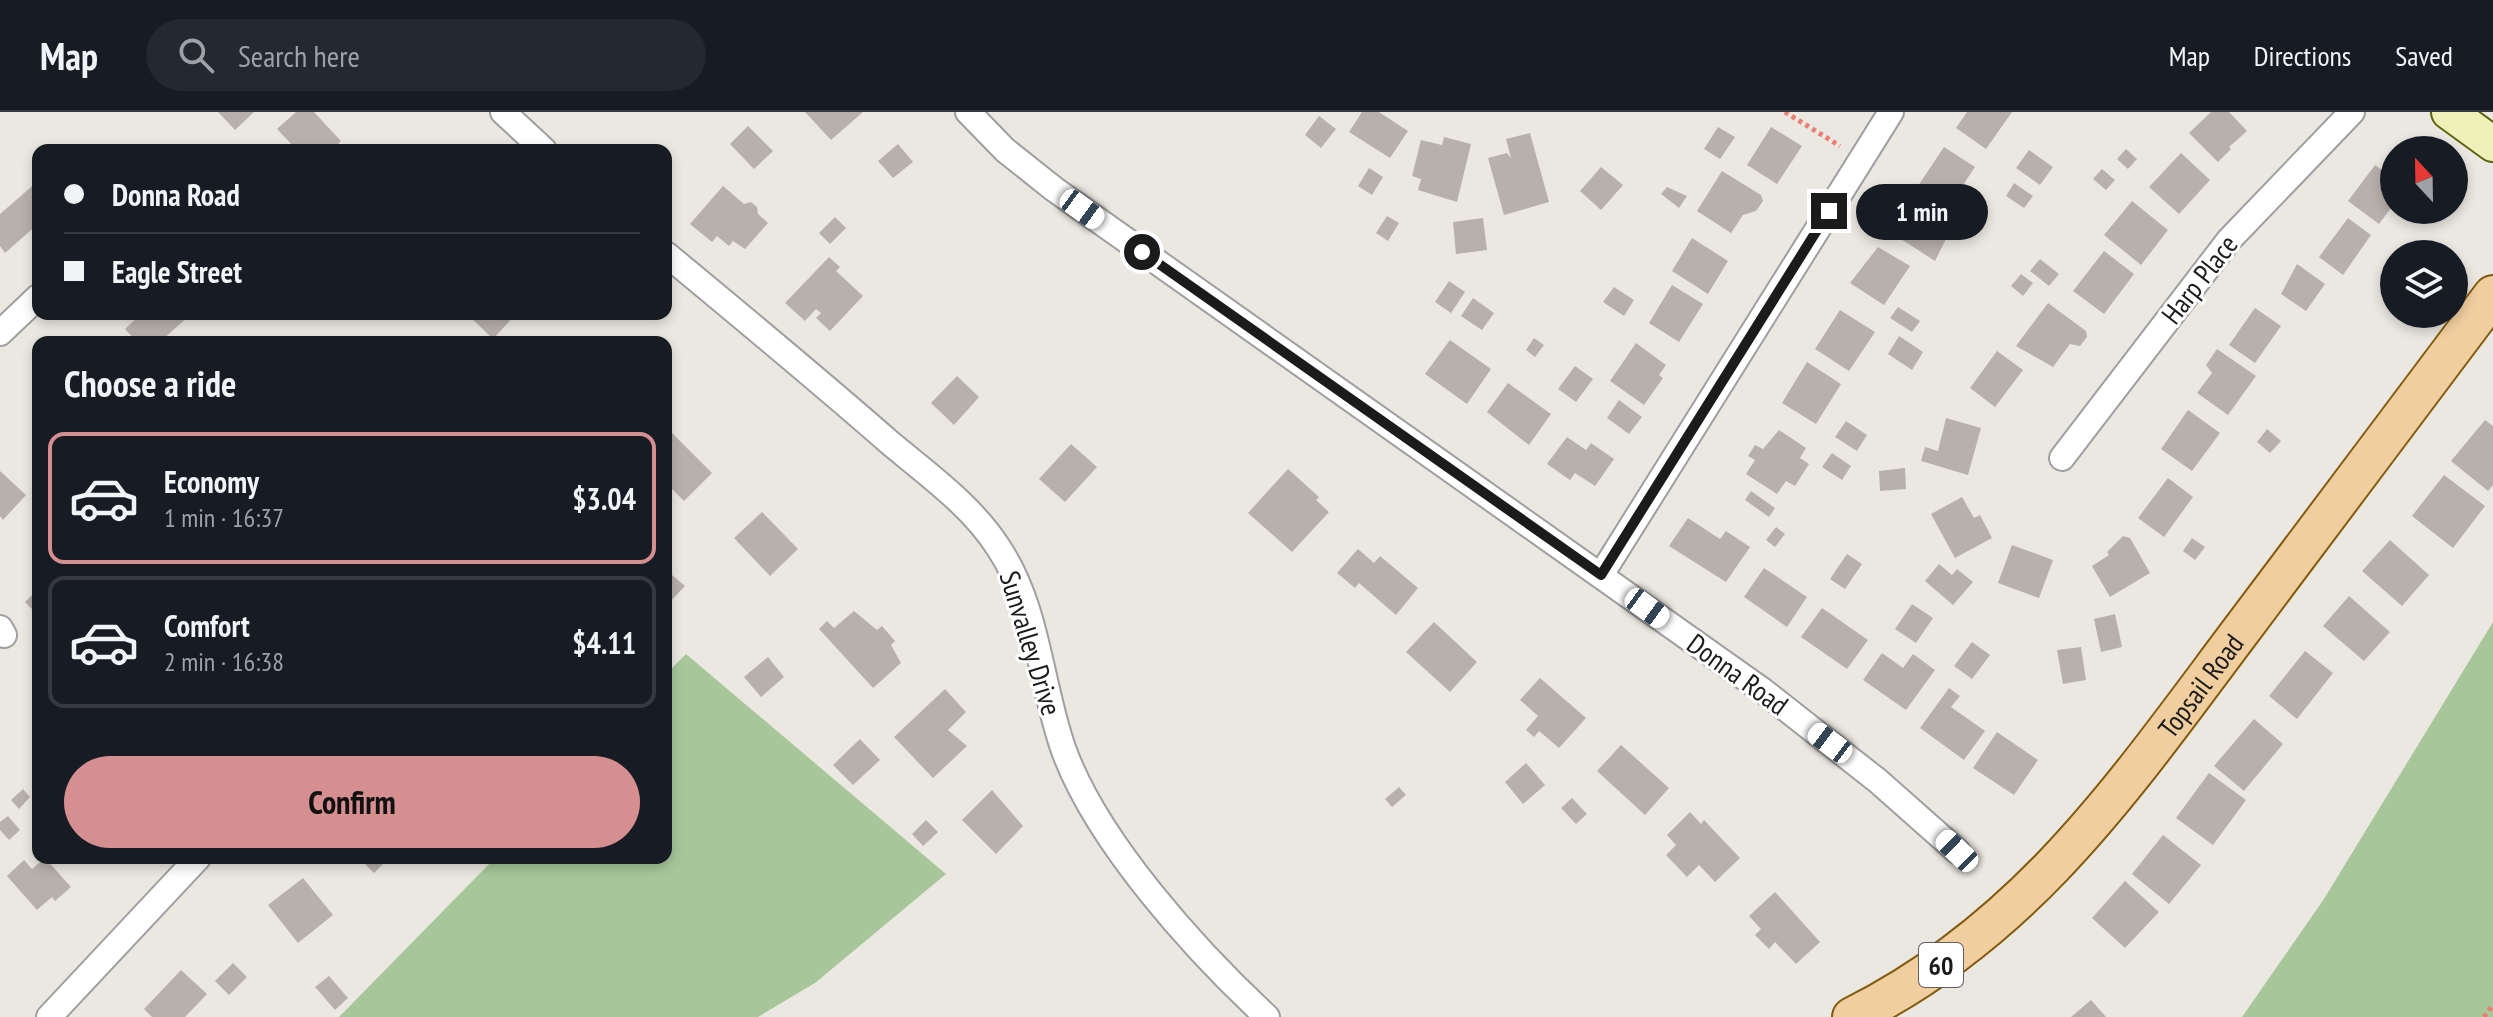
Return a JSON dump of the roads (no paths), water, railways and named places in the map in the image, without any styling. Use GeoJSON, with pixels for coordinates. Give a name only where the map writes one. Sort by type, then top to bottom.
{"type":"FeatureCollection","features":[{"type":"Feature","properties":{"kind":"main road","name":"Topsail Road"},"geometry":{"type":"LineString","coordinates":[[1852,1017],[1949,960],[2022,901],[2094,822],[2493,295]]}},
{"type":"Feature","properties":{"kind":"street"},"geometry":{"type":"LineString","coordinates":[[503,112],[538,144]]}},
{"type":"Feature","properties":{"kind":"street","name":"Donna Road"},"geometry":{"type":"LineString","coordinates":[[968,112],[1005,150],[1063,195],[1601,575],[1853,761],[1957,851]]}},
{"type":"Feature","properties":{"kind":"street"},"geometry":{"type":"LineString","coordinates":[[1601,575],[1891,112]]}},
{"type":"Feature","properties":{"kind":"street","name":"Harp Place"},"geometry":{"type":"LineString","coordinates":[[2062,458],[2229,240],[2352,112]]}},
{"type":"Feature","properties":{"kind":"street"},"geometry":{"type":"LineString","coordinates":[[2449,112],[2493,144]]}},
{"type":"Feature","properties":{"kind":"street","name":"Sunvalley Drive"},"geometry":{"type":"LineString","coordinates":[[672,259],[956,499],[998,546],[1014,574],[1026,608],[1055,723],[1085,796],[1135,870],[1205,956],[1267,1017]]}},
{"type":"Feature","properties":{"kind":"street"},"geometry":{"type":"LineString","coordinates":[[0,333],[32,303]]}},
{"type":"Feature","properties":{"kind":"street"},"geometry":{"type":"LineString","coordinates":[[49,1017],[192,864]]}}]}
